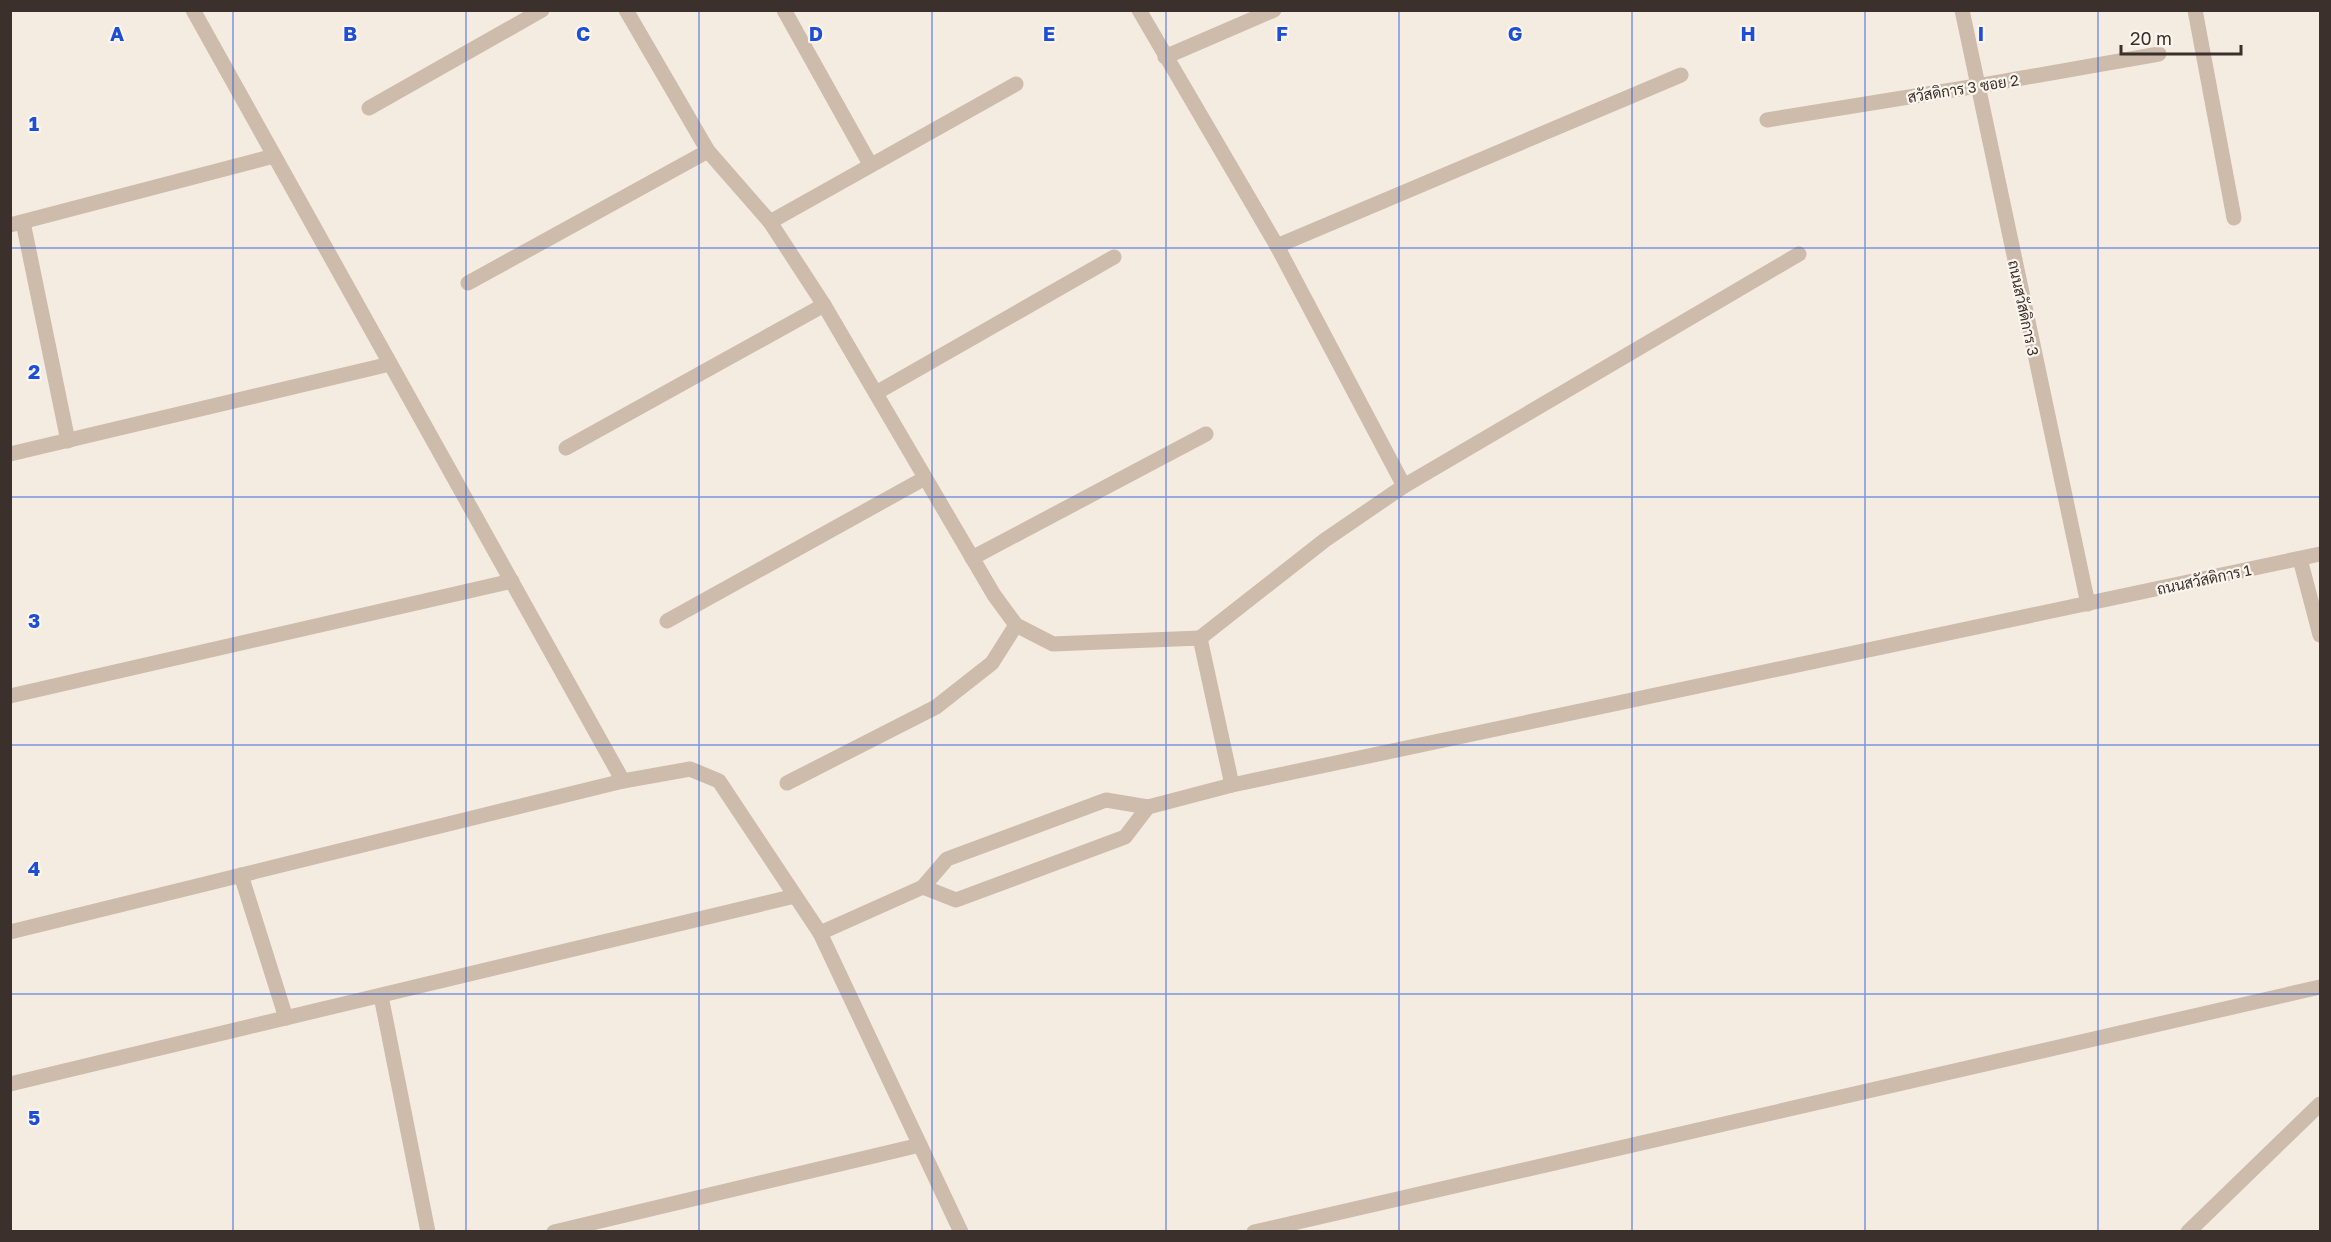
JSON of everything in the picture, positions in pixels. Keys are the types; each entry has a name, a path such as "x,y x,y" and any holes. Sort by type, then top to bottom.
{"street":[{"path":"193,10 623,781"},
{"path":"369,108 542,10"},
{"path":"626,10 708,151 770,222 824,305 994,595 1016,625 1053,644 1200,638 1325,540 1404,486 1799,254"},
{"path":"784,10 870,164"},
{"path":"1138,10 1277,246 1404,486"},
{"path":"1165,57 1274,10"},
{"name":"ถนนสวัสดิการ 3","path":"1962,10 2088,604"},
{"path":"2195,10 2234,218"},
{"name":"สวัสดิการ 3 ซอย 2","path":"1767,120 2159,54"},
{"path":"1277,246 1682,75"},
{"path":"770,222 1016,84"},
{"path":"468,283 708,151"},
{"path":"68,441 17,223 274,156"},
{"path":"876,393 1114,257"},
{"path":"566,448 824,305"},
{"path":"10,454 390,364"},
{"path":"972,558 1206,434"},
{"path":"667,621 925,478"},
{"name":"ถนนสวัสดิการ 1","path":"1148,807 1232,785 2320,554"},
{"path":"2300,559 2320,635"},
{"path":"10,696 512,581"},
{"path":"787,783 936,707 992,663 1016,625"},
{"path":"1200,638 1232,785"},
{"path":"10,932 623,781 690,769 719,781 820,933 961,1232"},
{"path":"820,933 923,887 947,859 1106,800 1148,807 1125,837 956,900 923,887"},
{"path":"241,875 286,1018"},
{"path":"10,1084 795,896"},
{"path":"1254,1232 1276,1229 2320,987"},
{"path":"381,996 428,1232"},
{"path":"2188,1232 2320,1104"},
{"path":"554,1232 920,1145"}]}
